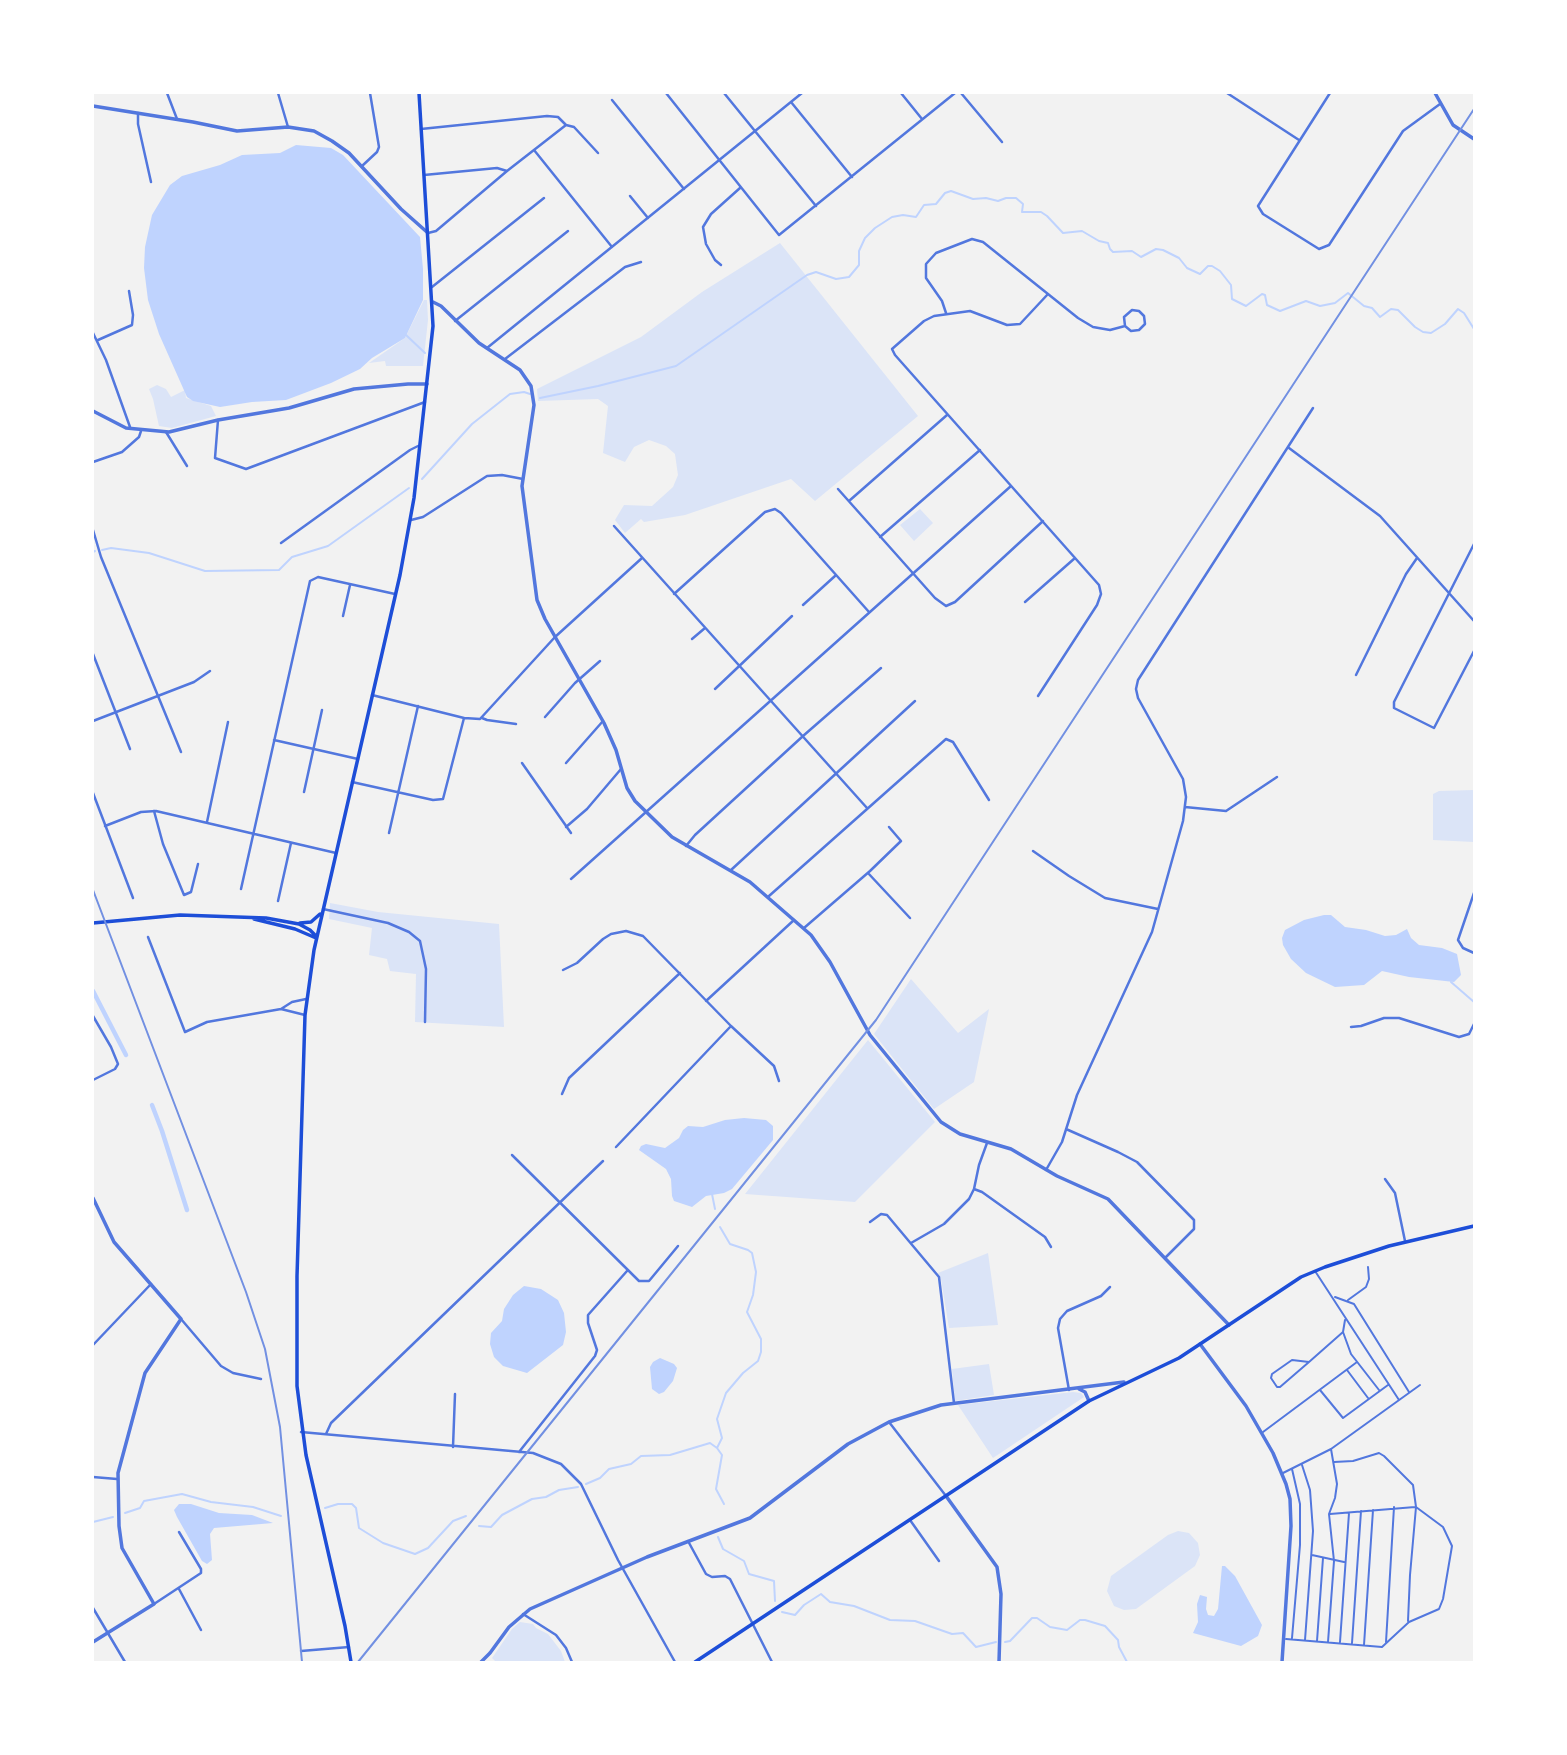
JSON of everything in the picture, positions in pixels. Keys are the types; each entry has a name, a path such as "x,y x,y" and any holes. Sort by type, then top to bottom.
{"main road":[{"path":"351,1662 302,1432 297,1387 296,1322 305,1015 316,938 411,520 433,335 419,93"},
{"path":"93,923 180,915 311,922 323,909"},
{"path":"252,919 300,931 316,938"},
{"path":"294,922 310,930 316,938"},
{"path":"695,1662 1089,1401 1168,1363 1314,1270 1405,1242 1474,1226"}],"street":[{"path":"167,93 177,119"},
{"path":"278,93 288,127"},
{"path":"362,166 379,146 370,93"},
{"path":"666,93 779,235 955,93"},
{"path":"724,93 816,206"},
{"path":"487,348 802,93"},
{"path":"901,93 922,119"},
{"path":"961,93 1002,142"},
{"path":"1227,93 1299,140"},
{"path":"1330,93 1258,204 1261,212 1317,249 1325,248 1403,131 1440,104"},
{"path":"1435,93 1455,128 1474,139"},
{"path":"612,100 684,189"},
{"path":"791,102 852,177"},
{"path":"93,106 237,131 288,127 327,137 362,166 401,209 428,233 436,231 566,125 572,125 598,153"},
{"path":"138,113 151,181"},
{"path":"421,129 547,116 558,117 566,125"},
{"path":"534,150 612,247"},
{"path":"424,175 497,168 507,171"},
{"path":"721,265 706,244 703,227 711,214 741,188"},
{"path":"630,196 648,218"},
{"path":"432,287 544,198"},
{"path":"454,321 568,231"},
{"path":"946,314 942,301 926,278 926,264 933,255 967,240 983,242 1093,327 1110,330 1125,326"},
{"path":"505,359 625,267 641,262"},
{"path":"97,340 132,325 134,318 129,291"},
{"path":"1038,695 1097,605 1101,594 1099,585 892,349 926,319 946,314 970,311 1007,325 1018,326 1026,321 1048,294"},
{"path":"433,302 441,306 454,321 487,348 524,374 531,386 534,395 532,427 523,479 537,600 540,611 603,721 613,742 629,792 645,813 668,834 732,870 769,896 804,928 825,953 870,1035 934,1115 956,1132 1011,1149 1046,1170 1108,1199 1229,1325"},
{"path":"1130,311 1138,311 1144,316 1144,324 1139,330 1131,331 1125,326 1124,317 1130,311"},
{"path":"93,333 130,429"},
{"path":"93,411 130,429 166,432 289,408 354,388 427,384"},
{"path":"218,420 215,457 246,469 425,402"},
{"path":"1046,1170 1062,1142 1077,1095 1150,938 1185,807 1184,779 1138,698 1137,683 1313,408"},
{"path":"849,501 948,414"},
{"path":"93,462 122,452 137,439 141,431"},
{"path":"166,432 187,466"},
{"path":"281,543 400,457 420,446"},
{"path":"1289,448 1380,516 1474,621"},
{"path":"880,537 980,450"},
{"path":"411,520 423,517 487,476 502,475 523,479"},
{"path":"571,879 1011,486"},
{"path":"838,489 943,605 950,606 955,602 1043,521"},
{"path":"674,594 765,512 775,509 869,612"},
{"path":"614,526 867,808"},
{"path":"93,530 101,557 181,752"},
{"path":"1474,544 1393,705 1434,727 1474,651"},
{"path":"1025,602 1076,557"},
{"path":"1356,675 1406,574 1418,557"},
{"path":"482,718 555,636 642,558"},
{"path":"803,605 835,576"},
{"path":"241,889 313,578 395,594"},
{"path":"343,616 350,584"},
{"path":"715,689 792,616"},
{"path":"692,639 705,628"},
{"path":"93,654 130,749"},
{"path":"545,717 600,661"},
{"path":"686,846 803,736 881,668"},
{"path":"93,721 194,682 210,671"},
{"path":"372,695 464,718 516,724"},
{"path":"732,870 915,701"},
{"path":"389,833 418,706"},
{"path":"304,792 322,710"},
{"path":"352,782 433,800 443,799 464,718"},
{"path":"566,763 603,721"},
{"path":"207,823 228,723"},
{"path":"274,740 358,759"},
{"path":"769,896 944,740 953,742 989,800"},
{"path":"522,763 571,833"},
{"path":"566,827 587,809 621,769"},
{"path":"1185,807 1225,812 1277,776"},
{"path":"93,793 133,898"},
{"path":"154,811 176,879 182,893 186,895 190,894 193,887 198,864"},
{"path":"105,826 141,812 154,811 336,853"},
{"path":"804,928 901,841 889,827"},
{"path":"278,901 291,842"},
{"path":"1033,851 1105,898 1159,909"},
{"path":"868,873 910,918"},
{"path":"1474,893 1458,940 1463,947 1474,953"},
{"path":"323,909 388,923 409,932 420,941 426,969 425,1022"},
{"path":"706,1001 794,919"},
{"path":"563,970 576,964 604,937 625,931 648,939 706,1001 774,1066 779,1082"},
{"path":"148,937 186,1032 207,1022 281,1009 292,1002 306,999"},
{"path":"562,1094 569,1078 680,973"},
{"path":"281,1009 305,1015"},
{"path":"93,1016 118,1064 116,1068 93,1080"},
{"path":"1351,1027 1384,1018 1399,1018 1459,1037 1469,1034 1474,1024"},
{"path":"616,1147 731,1026"},
{"path":"1066,1129 1138,1162 1192,1218 1194,1229 1165,1259"},
{"path":"911,1243 947,1222 966,1203 974,1189 987,1141"},
{"path":"512,1155 639,1281 647,1282 678,1245"},
{"path":"327,1434 331,1423 603,1161"},
{"path":"1385,1178 1395,1195 1405,1242"},
{"path":"974,1189 1046,1238 1051,1247"},
{"path":"93,1200 114,1241 224,1369 261,1379"},
{"path":"870,1222 879,1215 887,1215 938,1276 941,1283 954,1403"},
{"path":"519,1452 595,1356 597,1350 589,1326 589,1315 627,1271"},
{"path":"93,1345 151,1283"},
{"path":"1069,1390 1058,1328 1060,1319 1067,1311 1102,1295 1110,1287"},
{"path":"154,1604 122,1548 117,1479 145,1373 181,1319"},
{"path":"1200,1344 1233,1387 1262,1433 1282,1473 1290,1499 1291,1526 1282,1662"},
{"path":"481,1662 523,1614 623,1568 750,1518 849,1444 889,1422 954,1403 1124,1382"},
{"path":"1077,1389 1086,1392 1089,1401"},
{"path":"453,1447 456,1394"},
{"path":"889,1422 997,1567 1001,1594 999,1662"},
{"path":"302,1432 519,1452 550,1458 575,1476 675,1662"},
{"path":"93,1477 117,1479"},
{"path":"910,1520 939,1561"},
{"path":"93,1642 201,1573 179,1532"},
{"path":"688,1541 706,1574 730,1579 772,1662"},
{"path":"179,1588 201,1630"},
{"path":"93,1608 125,1662"},
{"path":"523,1614 556,1635 565,1646 572,1662"},
{"path":"301,1651 349,1647"}],"lane":[{"path":"1348,1300 1366,1287 1369,1279 1368,1267"},
{"path":"1314,1270 1399,1400"},
{"path":"1333,1297 1354,1304 1410,1392"},
{"path":"1345,1318 1343,1332 1351,1354 1380,1391"},
{"path":"1309,1362 1292,1360 1271,1375 1271,1378 1277,1387 1280,1387 1309,1362 1343,1332"},
{"path":"1262,1433 1357,1362"},
{"path":"1347,1370 1369,1399"},
{"path":"1320,1390 1343,1418 1389,1384"},
{"path":"1282,1473 1331,1450 1420,1385"},
{"path":"1328,1643 1334,1561 1329,1514 1337,1484 1331,1450"},
{"path":"1334,1462 1353,1461 1382,1454 1413,1485 1416,1507 1407,1617 1409,1622"},
{"path":"1302,1465 1311,1498 1313,1531 1305,1641"},
{"path":"1292,1469 1300,1504 1300,1545 1292,1639"},
{"path":"1386,1644 1394,1507"},
{"path":"1283,1639 1382,1647 1409,1622 1436,1612 1441,1605 1452,1546 1443,1527 1416,1507 1329,1514"},
{"path":"1364,1646 1373,1510"},
{"path":"1352,1644 1361,1511"},
{"path":"1340,1643 1349,1513"},
{"path":"1311,1555 1346,1563"},
{"path":"1317,1642 1323,1558"}],"shaded area":[{"path":"780,243 918,416 815,501 791,479 685,515 644,522 641,519 625,533 615,520 624,505 652,506 673,487 678,475 675,454 666,446 649,440 634,447 625,462 603,453 608,406 598,399 538,401 537,389 641,337 702,292"},
{"path":"424,300 427,300 428,320 423,366 386,366 385,361 369,363 405,338"},
{"path":"157,385 166,389 171,397 185,390 186,398 211,406 216,416 172,428 159,426 149,389"},
{"path":"920,509 933,523 914,541 900,525"},
{"path":"1474,790 1474,842 1433,840 1433,794 1439,791"},
{"path":"330,903 378,912 499,924 504,1027 415,1022 416,974 390,971 387,959 369,955 372,928 329,919"},
{"path":"911,979 958,1033 989,1009 974,1082 934,1109 874,1034"},
{"path":"868,1040 935,1122 855,1202 745,1194"},
{"path":"988,1253 998,1325 949,1328 938,1273"},
{"path":"989,1364 994,1395 955,1401 952,1369"},
{"path":"1081,1393 1084,1397 993,1458 958,1405"},
{"path":"1178,1531 1189,1533 1198,1543 1200,1555 1195,1566 1136,1609 1124,1610 1114,1606 1107,1591 1111,1576 1168,1535"},
{"path":"520,1622 533,1624 548,1634 561,1651 565,1662 496,1662 492,1658"}],"water":[{"path":"296,145 331,148 343,155 420,237 423,300 405,338 372,358 360,369 331,383 286,400 220,407 193,401 187,397 159,334 148,300 144,268 145,247 152,215 170,185 182,176 220,165 242,155 280,153"},
{"path":"1331,915 1345,927 1385,936 1396,935 1407,929 1411,938 1419,945 1442,948 1457,954 1461,975 1454,982 1382,971 1364,985 1335,987 1306,973 1291,959 1283,945 1285,930 1304,920"},
{"path":"725,1120 766,1120 773,1126 773,1140 732,1189 706,1196 692,1207 674,1201 671,1179 666,1169 639,1150 646,1144 665,1148 679,1138 688,1126 703,1127"},
{"path":"524,1286 541,1289 558,1300 564,1313 566,1332 563,1345 527,1373 503,1366 494,1357 490,1344 491,1333 502,1321 504,1309 513,1295"},
{"path":"660,1358 677,1368 673,1381 659,1394 652,1389 650,1367"},
{"path":"179,1504 191,1504 219,1513 252,1515 273,1523 214,1528 210,1534 212,1560 207,1564 202,1561 177,1517 174,1510"},
{"path":"1222,1566 1235,1576 1262,1625 1258,1636 1241,1646 1193,1633 1198,1622 1197,1604 1200,1595 1207,1597 1208,1615 1214,1616 1218,1609"}],"waterway":[{"path":"540,398 676,366 807,275 816,272 836,279 849,277 859,265 859,251 865,238 875,228 892,217 916,217 924,205 936,204 945,193 951,191 973,199 998,201 1016,198 1023,204 1022,212 1041,212 1063,233 1082,231 1108,243 1113,252 1132,251 1141,257 1156,249 1163,250 1200,274 1208,266 1212,266 1220,271 1231,285 1232,299 1246,306 1262,294 1265,295 1267,305 1280,311 1306,301 1320,306 1335,303 1348,293 1364,306 1372,308 1380,317 1391,309 1398,310 1423,332 1431,333 1445,324 1458,309 1464,313 1474,329"},
{"path":"406,335 425,353"},
{"path":"422,479 472,424 510,394 530,394"},
{"path":"102,550 111,548 149,553 205,571 279,570 292,557 328,546 409,488"},
{"path":"1451,982 1474,1002"},
{"path":"93,991 126,1055"},
{"path":"152,1105 187,1210"},
{"path":"712,1194 715,1209"},
{"path":"717,1448 722,1438 717,1419 726,1393 743,1373 758,1361 761,1352 761,1339 747,1312 753,1295 756,1272 752,1253 730,1244 720,1227"},
{"path":"586,1484 600,1478 609,1469 631,1464 641,1456 670,1455 710,1443 722,1455 716,1489 724,1504"},
{"path":"479,1526 491,1527 502,1515 532,1499 578,1487"},
{"path":"125,1513 140,1508 144,1501 182,1494 211,1502 253,1507 281,1516"},
{"path":"325,1508 352,1504 356,1508 359,1528 383,1543 415,1554 428,1548 453,1521 466,1516"},
{"path":"93,1522 113,1517"},
{"path":"718,1537 723,1549 744,1561 749,1574 774,1581 775,1601"},
{"path":"782,1612 795,1615 804,1605 821,1594 830,1602 854,1606 890,1620 915,1621 952,1634 963,1633 976,1647 996,1642"},
{"path":"1005,1642 1010,1641 1032,1618 1037,1618 1050,1627 1067,1630 1080,1620 1085,1620 1105,1626 1118,1640 1127,1662"}],"railway":[{"path":"358,1662 876,1020 1474,109"},
{"path":"93,890 246,1292 265,1349 280,1427 302,1662"}]}
